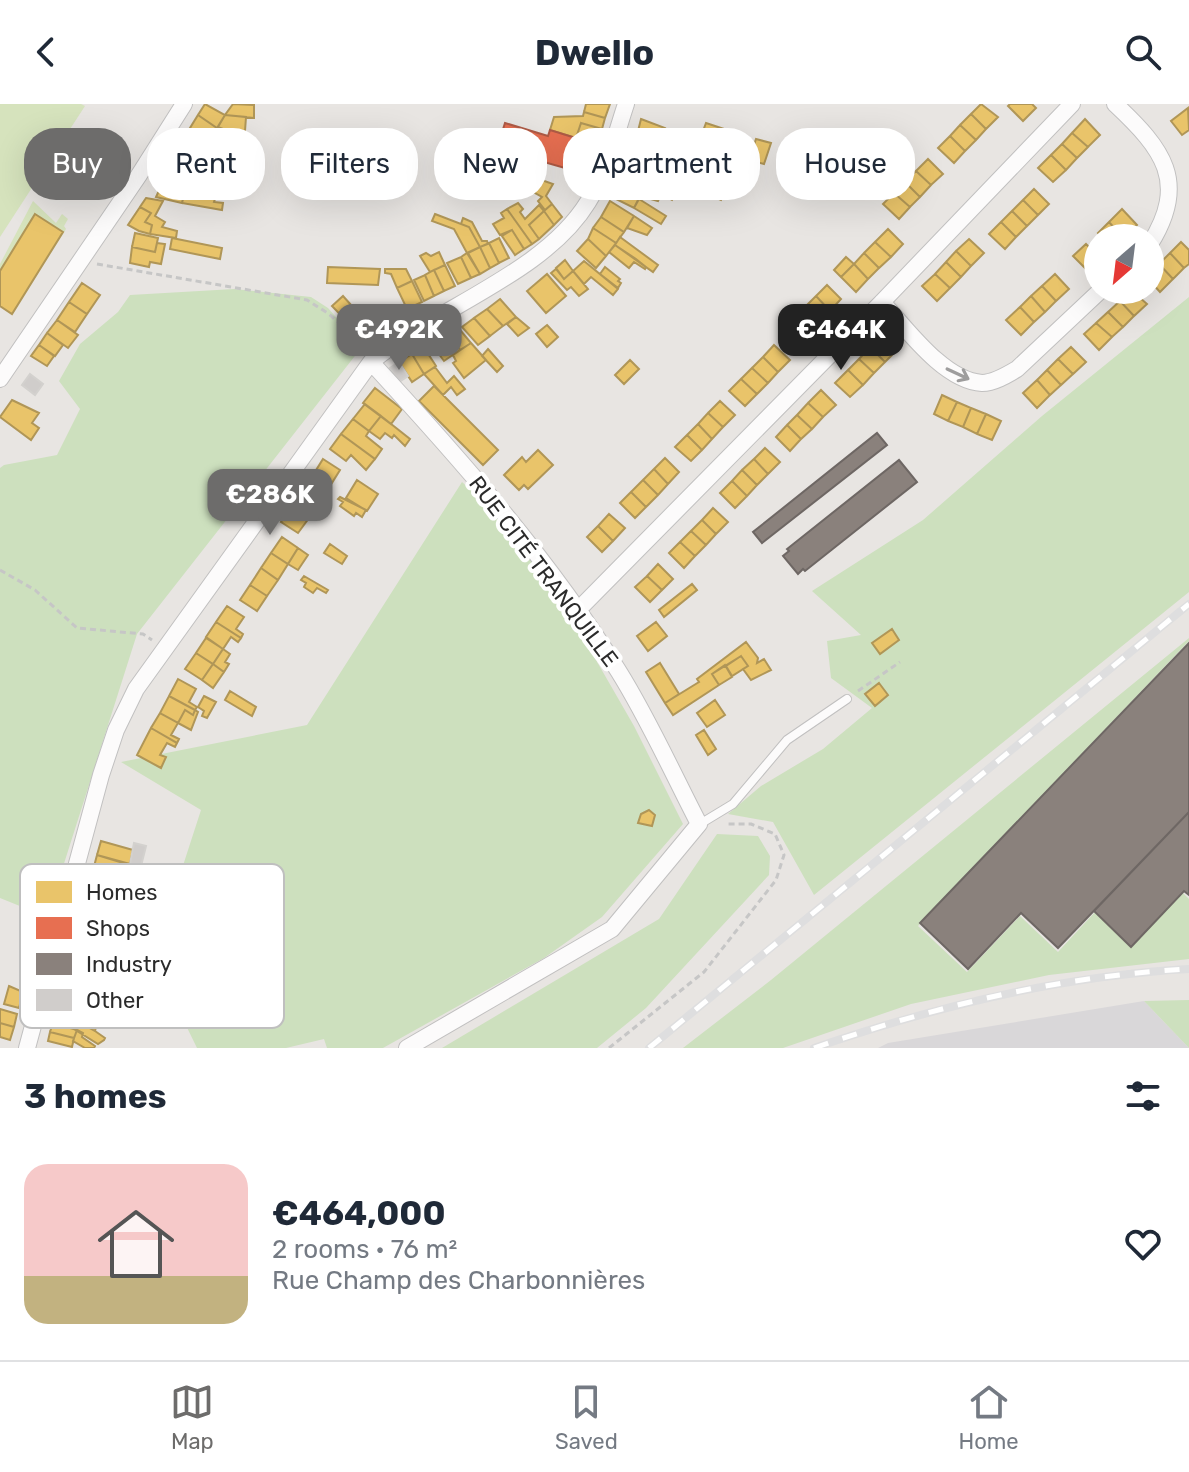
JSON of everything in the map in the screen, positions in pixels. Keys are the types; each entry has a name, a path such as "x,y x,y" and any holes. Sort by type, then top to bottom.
{"street":[{"path":"0,379 184,104"},
{"path":"77,864 116,730 136,689 371,362 391,346 553,243 586,205 600,182 626,104"},
{"path":"578,610 1072,104"},
{"path":"1115,104 1168,155 1179,178 1180,197 1175,216 1164,228"},
{"path":"882,302 944,367 963,378 984,383 1017,369 1086,304"},
{"name":"RUE CITÉ TRANQUILLE","path":"371,362 483,485 578,610 621,674 699,824"},
{"path":"407,1048 612,929 699,824"},
{"path":"27,1048 32,1028"}],"lane":[{"path":"699,824 733,804 787,740 847,699"}],"path":[{"path":"80,262 307,300 358,338 371,362"},
{"path":"0,570 35,590 77,628 143,634 165,649"},
{"path":"847,699 900,662"},
{"path":"609,1048 704,972 776,880 784,855 775,834 751,824 699,824"}],"shaded area":[{"path":"1144,1001 1189,1048 878,1048 888,1043"}],"green space":[{"path":"0,104 85,106 71,128 24,128 24,200 0,237"},
{"path":"33,201 56,223 62,214 68,219 64,226 66,229 13,313 0,304 0,264"},
{"path":"234,289 311,297 328,308 363,348 137,634 64,864 20,864 20,906 0,898 0,468 57,455 80,409 59,381 80,344 118,312 130,295"},
{"path":"1189,297 1189,592 814,895 773,822 728,814 761,786 823,749 872,708 831,678 827,641 861,635 812,591 923,520 1042,416"},
{"path":"462,482 528,542 634,726 683,824 602,917 544,958 383,1048 327,1048 324,1039 286,1048 197,1048 187,1028 284,1028 284,864 183,864 201,810 121,762 307,725"},
{"path":"1189,638 918,926 967,972 1020,916 1058,952 1096,911 1181,891 1189,899 1189,959 1049,975 911,1004 783,1048 683,1048 771,980"},
{"path":"717,834 758,836 770,856 769,875 646,1008 597,1048 442,1048 659,919"},
{"path":"1189,1000 1189,1048 1144,1001"}],"building: Homes":[{"path":"205,104 225,115 217,128 198,115"},
{"path":"233,104 254,105 254,118 225,115"},
{"path":"586,104 610,104 605,118 584,112"},
{"path":"981,104 998,117 986,129 971,114"},
{"path":"1032,104 1036,108 1023,121 1008,106"},
{"path":"1188,108 1189,130 1182,135 1171,121"},
{"path":"584,112 605,118 602,128 581,123 579,128 563,128 563,134 550,130 554,117 583,116"},
{"path":"971,114 986,129 976,140 960,125"},
{"path":"198,115 217,128 190,128"},
{"path":"225,115 246,117 245,128 218,127"},
{"path":"641,119 665,128 639,128"},
{"path":"1085,119 1100,135 1088,147 1072,133"},
{"path":"581,123 598,128 579,128"},
{"path":"706,123 721,128 704,128"},
{"path":"960,125 976,140 965,151 950,136"},
{"path":"1072,133 1088,147 1077,158 1062,144"},
{"path":"950,136 965,151 954,163 938,148"},
{"path":"760,140 771,143 764,164 760,163"},
{"path":"1062,144 1077,158 1066,170 1051,155"},
{"path":"1051,155 1066,170 1053,182 1038,168"},
{"path":"928,159 943,174 931,185 916,171"},
{"path":"915,172 931,185 920,197 915,192"},
{"path":"1034,189 1049,204 1038,215 1023,200"},
{"path":"915,192 920,197 910,207 902,200 915,200"},
{"path":"547,197 552,204 545,210 538,201 547,200"},
{"path":"146,198 163,201 155,216 165,222 162,227 177,231 176,238 150,234 152,225 145,222 151,213 140,207"},
{"path":"183,200 215,200 223,203 222,210 182,203"},
{"path":"618,200 638,200 634,208"},
{"path":"641,200 666,216 661,224 634,208"},
{"path":"887,200 902,200 910,207 899,219 883,204"},
{"path":"1023,200 1038,215 1027,226 1012,211"},
{"path":"610,201 634,216 624,232 601,217"},
{"path":"518,203 525,219 539,205 544,211 529,225 539,239 532,244 507,209"},
{"path":"552,204 562,217 554,225 544,211"},
{"path":"140,207 151,213 145,222 152,225 150,234 128,225"},
{"path":"507,209 532,244 524,249 512,230 500,235 493,224 504,218 501,213"},
{"path":"1122,209 1136,224 1111,224 1109,222"},
{"path":"544,211 554,225 539,239 529,225"},
{"path":"1012,211 1027,226 1016,237 1001,222"},
{"path":"35,214 63,232 12,314 0,306 0,271"},
{"path":"435,214 469,227 480,247 467,253 454,229 432,221"},
{"path":"634,216 652,228 647,235 627,228"},
{"path":"601,217 624,232 616,243 593,228"},
{"path":"463,218 472,222 482,241 488,244 480,247 469,227 461,224"},
{"path":"1001,222 1016,237 1005,249 989,234"},
{"path":"593,228 616,243 606,256 588,239"},
{"path":"888,229 903,244 891,257 875,242"},
{"path":"512,230 524,249 515,255 502,236"},
{"path":"135,233 158,238 155,252 132,247"},
{"path":"620,237 658,265 653,272 615,245"},
{"path":"172,238 222,248 220,259 170,249"},
{"path":"499,238 509,258 499,263 489,243"},
{"path":"588,239 606,256 596,268 577,251"},
{"path":"969,239 984,253 971,266 956,251"},
{"path":"875,242 891,257 879,268 864,253"},
{"path":"1181,242 1189,250 1189,264 1184,268 1170,253"},
{"path":"157,243 165,244 161,264 150,262 149,267 130,263 132,247 155,252"},
{"path":"489,243 499,263 490,268 480,247"},
{"path":"615,245 645,269 634,262 629,268 609,252"},
{"path":"1084,246 1084,267 1073,256"},
{"path":"480,247 490,268 480,274 468,253"},
{"path":"956,251 971,266 961,277 946,262"},
{"path":"439,252 445,265 430,272 420,256"},
{"path":"467,253 480,274 471,278 461,257"},
{"path":"864,253 879,268 868,279 854,264"},
{"path":"1170,253 1184,268 1173,279 1164,269 1164,259"},
{"path":"461,257 471,278 458,284 447,263"},
{"path":"846,257 854,264 841,277 834,270"},
{"path":"565,260 573,271 564,279 556,268"},
{"path":"584,261 618,289 613,295 591,277 584,284 573,271"},
{"path":"946,262 961,277 950,288 935,274"},
{"path":"854,264 868,279 856,292 841,277"},
{"path":"445,265 455,286 444,291 434,270"},
{"path":"328,267 380,269 378,285 327,283"},
{"path":"605,267 620,279 618,288 600,274"},
{"path":"385,269 406,269 412,281 397,288 391,274 385,273"},
{"path":"556,269 564,279 573,271 588,289 579,296 571,287 567,290 551,273"},
{"path":"1164,269 1173,279 1164,288"},
{"path":"434,270 444,291 434,296 425,275"},
{"path":"547,274 566,296 546,313 527,291"},
{"path":"935,274 950,288 937,301 922,286"},
{"path":"1055,274 1069,289 1056,301 1042,286"},
{"path":"425,275 434,296 424,301 414,280"},
{"path":"412,281 422,302 407,309 397,288"},
{"path":"82,283 100,295 87,314 69,302"},
{"path":"827,285 841,299 830,311 816,296"},
{"path":"1042,286 1056,301 1045,312 1031,296"},
{"path":"343,296 360,315 375,307 382,321 358,333 332,306"},
{"path":"816,296 830,311 820,322 805,307"},
{"path":"1031,296 1045,312 1034,322 1020,307"},
{"path":"500,299 516,317 503,326 487,309"},
{"path":"69,302 87,314 75,332 57,320"},
{"path":"1117,304 1123,304 1134,316 1123,327 1108,312"},
{"path":"1123,304 1147,304 1134,316"},
{"path":"805,307 820,322 808,334 793,319"},
{"path":"1020,307 1034,322 1021,335 1006,320"},
{"path":"487,309 503,326 490,336 474,318"},
{"path":"1108,312 1123,327 1112,337 1096,323"},
{"path":"516,317 529,328 518,336 507,324"},
{"path":"474,318 490,336 478,345 462,327"},
{"path":"793,319 808,334 797,344 782,330"},
{"path":"57,320 78,335 68,348 47,333"},
{"path":"1096,323 1112,337 1099,350 1084,334"},
{"path":"456,325 471,343 460,350 447,331"},
{"path":"547,325 558,337 547,347 536,334"},
{"path":"447,331 460,350 444,361 430,342"},
{"path":"47,333 63,345 55,356 39,345"},
{"path":"882,334 898,349 885,362 870,347"},
{"path":"471,343 486,360 464,378 453,363 456,361 453,355"},
{"path":"39,345 54,356 47,366 31,356"},
{"path":"774,345 790,360 778,372 763,357"},
{"path":"423,346 436,366 424,374 412,354"},
{"path":"870,347 885,362 874,373 859,359"},
{"path":"1071,347 1086,362 1073,374 1058,359"},
{"path":"488,349 503,366 497,372 482,356"},
{"path":"412,354 424,374 412,382 399,362"},
{"path":"763,357 778,372 768,383 752,368"},
{"path":"859,359 874,373 863,385 848,370"},
{"path":"1058,359 1073,374 1061,385 1047,370"},
{"path":"630,360 639,369 624,384 615,375"},
{"path":"435,367 447,383 454,376 465,389 457,395 451,387 443,395 424,374"},
{"path":"752,368 768,383 757,394 741,379"},
{"path":"848,370 863,385 850,397 835,383"},
{"path":"1047,370 1061,385 1050,395 1037,380"},
{"path":"741,379 757,394 745,406 729,391"},
{"path":"1037,380 1050,395 1037,408 1023,393"},
{"path":"434,386 498,450 483,465 419,401"},
{"path":"375,388 402,409 391,424 363,403"},
{"path":"821,390 836,405 823,417 808,403"},
{"path":"942,395 957,402 948,421 934,414"},
{"path":"12,400 39,413 32,423 39,428 31,440 0,417"},
{"path":"720,401 735,415 723,427 708,413"},
{"path":"957,402 971,408 963,427 948,421"},
{"path":"808,403 823,417 812,429 797,415"},
{"path":"365,404 381,416 369,431 353,419"},
{"path":"971,408 986,414 977,434 963,427"},
{"path":"708,413 723,427 712,439 698,424"},
{"path":"986,414 1001,421 992,440 977,434"},
{"path":"797,415 812,429 801,439 787,425"},
{"path":"381,416 410,439 405,446 394,435 392,438 385,433 380,439 369,431"},
{"path":"353,419 369,431 366,436 382,449 375,459 341,434"},
{"path":"698,424 712,439 702,450 687,435"},
{"path":"787,425 801,439 790,451 776,437"},
{"path":"341,434 375,459 366,470 351,455 346,461 330,449"},
{"path":"687,435 702,450 691,461 675,447"},
{"path":"765,448 780,462 768,474 754,459"},
{"path":"538,450 553,465 528,489 524,485 519,490 504,475 522,457 526,462"},
{"path":"665,458 679,472 668,484 654,469"},
{"path":"323,459 340,470 330,486 313,475"},
{"path":"754,459 768,474 757,485 742,470"},
{"path":"654,469 668,484 658,495 643,480"},
{"path":"742,470 757,485 747,496 732,481"},
{"path":"313,475 330,486 319,502 302,491"},
{"path":"357,480 378,494 367,511 346,498"},
{"path":"643,480 658,495 646,507 631,492"},
{"path":"732,481 747,496 735,508 720,493"},
{"path":"302,491 319,502 309,518 292,507"},
{"path":"631,492 646,507 635,518 620,503"},
{"path":"340,497 366,510 362,517 356,513 354,516 340,506 343,502 338,499"},
{"path":"292,507 309,518 298,533 281,522"},
{"path":"713,508 728,522 716,534 702,520"},
{"path":"609,514 625,528 613,541 598,526"},
{"path":"702,520 716,534 706,545 691,531"},
{"path":"598,526 613,541 602,552 587,537"},
{"path":"691,531 706,545 695,556 680,542"},
{"path":"282,537 298,548 288,564 271,553"},
{"path":"680,542 695,556 684,568 669,553"},
{"path":"330,544 347,556 342,564 324,553"},
{"path":"298,548 308,555 298,570 288,564"},
{"path":"271,553 288,564 278,580 261,568"},
{"path":"658,564 673,579 662,590 647,576"},
{"path":"261,568 278,580 267,596 250,585"},
{"path":"304,576 328,590 326,593 317,588 313,593 304,587 306,583 301,580"},
{"path":"647,576 662,590 650,602 635,587"},
{"path":"692,584 697,590 664,617 659,610"},
{"path":"250,585 267,596 257,611 240,600"},
{"path":"227,606 244,617 236,629 243,634 241,638 216,622"},
{"path":"216,622 241,638 238,642 231,637 223,649 206,637"},
{"path":"656,622 667,636 648,651 637,636"},
{"path":"892,629 899,640 880,654 872,643"},
{"path":"206,638 223,649 213,664 196,653"},
{"path":"746,642 758,658 757,663 764,659 771,670 751,680 743,669 748,666 741,656 712,674 719,685 673,715 665,703 699,682 697,679"},
{"path":"223,649 230,654 224,672 213,664"},
{"path":"196,653 213,664 202,680 185,669"},
{"path":"741,656 748,666 732,676 726,666"},
{"path":"660,663 679,694 665,703 646,672"},
{"path":"213,664 224,672 213,688 202,680"},
{"path":"725,665 732,677 719,685 712,674"},
{"path":"178,679 196,689 189,702 197,707 195,710 169,696"},
{"path":"879,683 888,695 875,706 865,694"},
{"path":"230,691 256,707 252,716 225,700"},
{"path":"169,696 195,710 193,715 185,710 178,723 160,713"},
{"path":"204,696 216,702 207,718 202,716 204,711 198,707"},
{"path":"715,700 725,715 707,727 697,713"},
{"path":"185,710 193,715 195,710 198,712 191,730 178,723"},
{"path":"160,713 178,723 171,735 179,739 177,743 151,728"},
{"path":"151,728 177,743 175,747 167,743 160,755 166,757 161,768 137,755"},
{"path":"704,730 716,749 708,755 696,735"},
{"path":"649,810 655,815 652,826 638,823 641,814"},
{"path":"101,841 133,850 130,864 97,855"},
{"path":"97,855 120,862 120,864 95,864"},
{"path":"9,986 20,991 19,1008 4,1004"},
{"path":"0,1009 17,1014 14,1027 0,1023"},
{"path":"0,1023 14,1027 10,1040 0,1037"},
{"path":"51,1028 77,1030 74,1038 50,1032"},
{"path":"90,1028 105,1038 98,1044 74,1029"},
{"path":"77,1030 94,1048 85,1048 73,1041"},
{"path":"50,1032 74,1038 72,1047 48,1041"}],"building: Shops":[{"path":"505,123 522,128 503,128"},
{"path":"550,130 563,134 563,167 547,163 547,136"}],"building: Industry":[{"path":"877,433 887,445 762,543 753,532"},
{"path":"899,460 917,482 798,574 783,556 789,551 787,549"},
{"path":"1189,643 1189,812 1058,948 1021,913 968,969 920,923"},
{"path":"1189,812 1189,895 1184,891 1131,947 1094,911"}],"building: Other":[{"path":"399,362 408,376 399,382 390,368"},
{"path":"30,374 43,384 35,395 22,385"},
{"path":"134,843 146,846 142,864 130,864"}],"railway":[{"path":"649,1048 1189,604"},
{"path":"814,1048 906,1019 999,995 1093,978 1189,969"}]}
